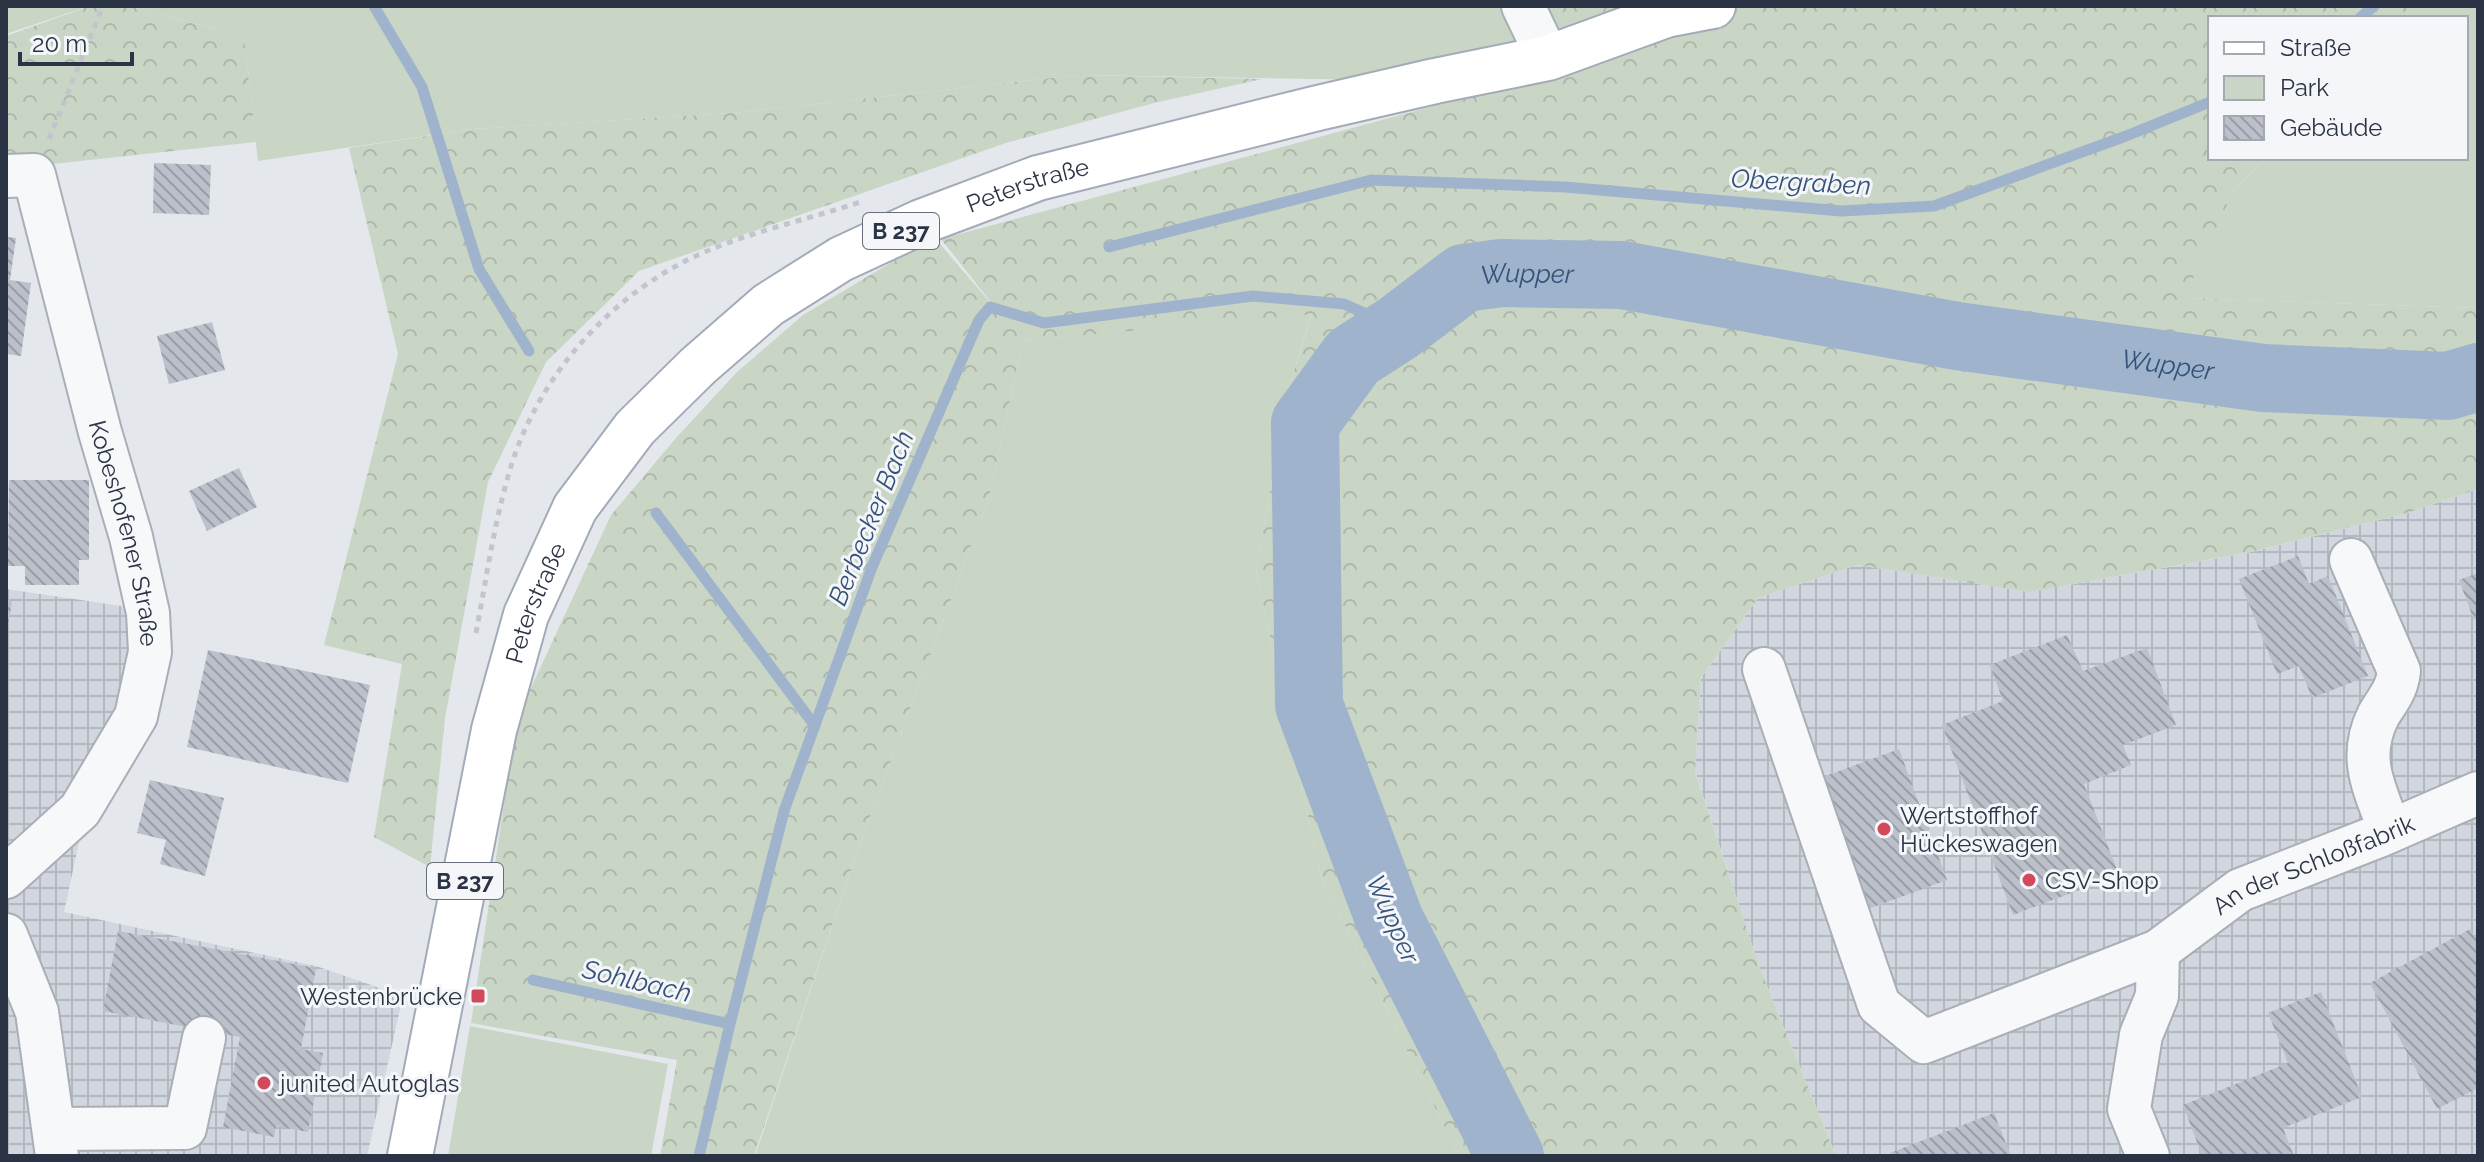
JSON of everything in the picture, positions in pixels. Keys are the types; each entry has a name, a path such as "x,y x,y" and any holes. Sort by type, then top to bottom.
{"main road":[{"name":"Peterstraße","path":"410,1156 494,730 526,615 575,508 635,428 698,366 768,305 841,259 921,222 1038,178 1318,108 1548,58 1666,15 1713,6"}],"street":[{"path":"1523,6 1548,58"},
{"name":"Kobeshofener Straße","path":"6,877 80,810 136,716 150,652 148,613 131,537 20,175"},
{"path":"2351,560 2399,671 2398,686 2380,712 2370,735 2366,756 2370,777 2390,831"},
{"name":"An der Schloßfabrik","path":"1764,669 1879,1005 1924,1042 2158,951 2240,890 2478,793"},
{"path":"6,935 37,1012 55,1142 185,1128 204,1038"},
{"path":"2148,1156 2129,1109 2141,1035 2157,996 2158,951"}],"path":[{"path":"20,175 103,6"},
{"path":"475,638 501,501 514,457 547,387 576,349 614,310"}],"shaded area":[{"path":"2478,489 2478,1156 1836,1156 1759,966 1695,771 1701,678 1758,598 1857,565 2029,592 2247,553 2407,513"},
{"path":"6,589 149,610 146,718 79,842 64,912 316,966 403,996 367,1156 6,1156"}],"green space":[{"path":"6,6 89,6 6,34"},
{"path":"90,6 127,6 244,36 256,142 6,169 6,36"},
{"path":"127,6 1523,6 1548,58 1435,81 1079,75 732,113 472,129 258,161 244,36"},
{"path":"1523,6 2416,6 2406,16 2208,16 2208,160 2264,160 2234,190 2184,298 2478,308 2478,489 2407,513 2246,553 2029,592 1857,565 1758,598 1701,678 1695,772 1759,966 1836,1156 1459,1156 1321,877 1256,571 1287,393 1312,314 1023,341 989,497 858,849 754,1156 660,1156 677,1060 471,1023 517,718 611,515 737,372 803,315 934,237 1001,315 941,239 1445,103 1547,58"},
{"path":"2416,6 2478,6 2478,308 2183,298 2234,190 2264,160 2468,160 2468,16 2406,16"},
{"path":"1079,75 1262,79 1154,103 1006,143 639,271 546,362 488,482 445,718 430,867 374,837 402,664 324,645 398,354 349,148 472,129 732,113"},
{"path":"1312,313 1287,393 1256,571 1321,877 1459,1156 755,1156 858,849 989,497 1023,341"},
{"path":"470,1026 668,1064 651,1156 448,1156"}],"building":[{"path":"154,163 211,165 209,215 153,213"},
{"path":"6,237 16,238 10,280 31,283 21,356 6,354"},
{"path":"212,322 225,370 169,384 157,336"},
{"path":"239,468 257,507 207,531 189,491"},
{"path":"9,480 89,480 89,560 79,560 79,585 25,585 25,566 8,566"},
{"path":"2298,556 2309,584 2328,576 2368,676 2312,698 2299,666 2277,674 2239,579"},
{"path":"2478,573 2478,619 2474,620 2459,580"},
{"path":"6,600 12,601 8,626 6,626"},
{"path":"2067,635 2083,671 2147,648 2176,725 2123,745 2131,765 2084,784 2119,875 2013,915 1942,725 2003,701 1990,665"},
{"path":"208,650 370,685 348,783 187,747"},
{"name":"Wertstoffhof Hückeswagen","path":"1899,749 1947,880 1868,909 1820,778"},
{"path":"150,780 224,798 205,876 160,864 166,840 137,833"},
{"path":"2470,929 2475,938 2478,936 2478,1088 2437,1109 2370,983"},
{"path":"118,931 316,968 301,1049 323,1053 308,1132 276,1126 274,1137 223,1127 240,1037 103,1011"},
{"path":"2321,992 2362,1097 2283,1128 2294,1156 2202,1156 2183,1105 2288,1063 2268,1013"},
{"path":"1994,1113 2011,1156 1891,1156 1890,1153"}],"waterway":[{"path":"374,6 422,87 479,269 529,351"},
{"name":"Obergraben","path":"2362,16 2374,6"},
{"name":"Obergraben","path":"1109,247 1371,180 1565,187 1841,211 1934,206 2208,103"},
{"name":"Wupper","path":"1510,1156 1390,921 1309,705 1305,423 1353,357 1398,328 1464,278 1501,273 1622,275 1957,336 2263,378 2448,386 2478,377"},
{"name":"Berbecker Bach","path":"699,1156 784,811 872,567 979,320 990,307 1044,323 1253,296 1344,304 1398,328"},
{"path":"656,513 815,726"},
{"name":"Sohlbach","path":"533,980 730,1024"}],"place":[{"name":"Wertstoffhof Hückeswagen","path":"1884,829"},
{"name":"CSV-Shop","path":"2029,880"},
{"name":"Westenbrücke","path":"478,996"},
{"name":"junited Autoglas","path":"264,1083"}]}
